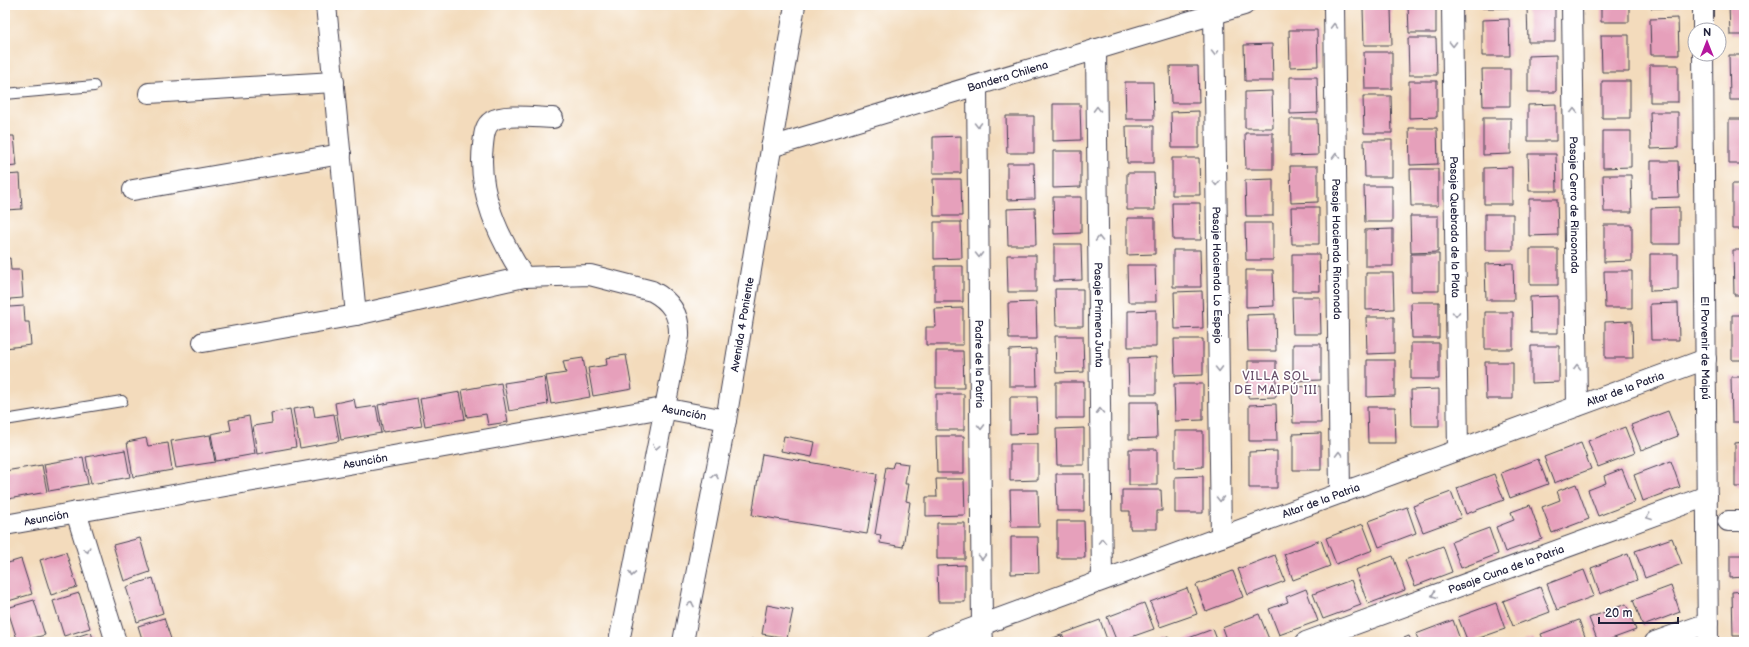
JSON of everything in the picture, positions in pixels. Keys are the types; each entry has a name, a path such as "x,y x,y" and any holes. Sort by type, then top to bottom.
{"street":[{"path":"326,5 356,315"},
{"name":"Avenida 4 Poniente","path":"683,642 726,420 795,5"},
{"name":"Bandera Chilena","path":"771,147 1244,5"},
{"name":"Pasaje Hacienda Rinconada","path":"1334,5 1340,493"},
{"name":"Pasaje Quebrada de la Plata","path":"1452,5 1458,450"},
{"name":"Pasaje Cerro de Rinconada","path":"1572,5 1577,406"},
{"path":"1703,5 1703,22"},
{"name":"Pasaje Hacienda Lo Espejo","path":"1214,14 1221,537"},
{"name":"Pasaje Primera Junta","path":"1096,49 1102,580"},
{"name":"El Porvenir de Maipú","path":"1703,62 1708,632"},
{"path":"149,93 334,82"},
{"name":"Padre de la Patria","path":"978,86 982,634"},
{"path":"524,277 508,253 496,227 486,194 481,159 484,133 488,125 498,118 553,118"},
{"path":"133,190 340,154"},
{"path":"203,342 356,315 524,277 590,275 652,291 668,302 674,310 679,327 679,336 663,408 619,642"},
{"name":"Altar de la Patria","path":"935,642 982,634 1102,580 1706,358"},
{"name":"Asunción","path":"5,525 663,408 726,420"},
{"name":"Pasaje Cuna de la Patria","path":"1306,642 1707,496"},
{"path":"76,512 116,642"},
{"path":"1655,642 1708,632"}],"lane":[{"path":"5,94 94,86"},
{"path":"5,420 122,401"}],"building":[{"path":"1408,5 1436,5 1436,33 1409,33"},
{"path":"1482,5 1510,5 1510,8 1482,8"},
{"path":"1555,5 1555,42 1528,42 1527,6"},
{"path":"1601,5 1629,5 1629,22 1601,22"},
{"path":"1651,5 1679,5 1679,8 1651,8"},
{"path":"1729,5 1744,5 1744,35 1730,35"},
{"path":"1363,8 1391,8 1392,45 1364,45"},
{"path":"1678,18 1679,55 1651,55 1650,19"},
{"path":"1509,19 1510,56 1482,56 1482,20"},
{"path":"1289,30 1317,30 1318,66 1290,67"},
{"path":"1601,35 1629,35 1629,72 1602,72"},
{"path":"1408,38 1436,38 1437,75 1409,75"},
{"path":"1272,44 1273,81 1245,81 1244,45"},
{"path":"1364,52 1392,52 1392,89 1365,89"},
{"path":"1556,55 1556,92 1528,92 1528,56"},
{"path":"1729,55 1744,55 1744,100 1730,100"},
{"path":"1650,65 1678,65 1678,102 1650,102"},
{"path":"1170,66 1198,66 1199,103 1171,103"},
{"path":"1482,69 1510,69 1510,106 1483,106"},
{"path":"1290,77 1317,77 1318,113 1290,114"},
{"path":"1409,81 1437,81 1437,117 1409,118"},
{"path":"1602,81 1630,81 1630,118 1602,118"},
{"path":"1125,82 1153,82 1154,119 1126,119"},
{"path":"1272,91 1273,128 1245,128 1245,92"},
{"path":"1363,96 1391,96 1392,133 1364,133"},
{"path":"1053,104 1080,104 1081,140 1053,141"},
{"path":"1556,104 1556,141 1528,141 1528,105"},
{"path":"1199,111 1199,148 1172,148 1171,112"},
{"path":"1650,112 1678,112 1678,148 1651,149"},
{"path":"1006,116 1034,116 1034,153 1007,153"},
{"path":"1483,118 1511,118 1511,154 1483,155"},
{"path":"1290,119 1317,119 1318,155 1290,156"},
{"path":"1729,119 1744,119 1744,164 1729,164"},
{"path":"1126,126 1154,126 1154,163 1127,163"},
{"path":"1409,128 1437,128 1438,164 1410,165"},
{"path":"1603,131 1631,131 1631,167 1603,168"},
{"path":"1245,133 1273,133 1273,169 1246,169"},
{"path":"5,136 14,136 17,166 5,167"},
{"path":"961,136 961,173 933,173 933,137"},
{"path":"1364,140 1392,140 1392,177 1365,177"},
{"path":"1053,151 1081,151 1081,187 1053,188"},
{"path":"1528,154 1556,154 1557,191 1529,191"},
{"path":"1172,158 1199,158 1200,195 1172,195"},
{"path":"1651,161 1678,161 1679,197 1651,198"},
{"path":"1007,163 1034,163 1035,199 1007,200"},
{"path":"1290,166 1318,166 1318,202 1291,203"},
{"path":"1512,167 1512,204 1484,204 1484,168"},
{"path":"1410,169 1438,169 1438,206 1411,206"},
{"path":"1127,173 1154,173 1155,210 1127,210"},
{"path":"20,174 22,209 5,210 5,175"},
{"path":"1603,175 1631,175 1632,212 1604,212"},
{"path":"933,179 961,179 962,216 934,216"},
{"path":"1273,179 1273,216 1246,216 1245,180"},
{"path":"1732,184 1744,184 1744,229 1732,229"},
{"path":"1364,186 1392,186 1392,222 1365,222"},
{"path":"1053,197 1081,197 1081,233 1054,234"},
{"path":"1529,199 1557,199 1558,235 1529,236"},
{"path":"1172,203 1200,203 1201,240 1173,240"},
{"path":"1291,207 1319,207 1319,244 1292,244"},
{"path":"1679,207 1679,244 1651,244 1651,208"},
{"path":"1035,208 1036,245 1008,245 1007,209"},
{"path":"1485,214 1513,214 1513,250 1485,250"},
{"path":"1410,216 1438,216 1438,252 1411,253"},
{"path":"1127,218 1155,218 1155,254 1127,255"},
{"path":"934,222 961,222 962,258 934,259"},
{"path":"1245,223 1273,223 1273,260 1246,260"},
{"path":"1604,225 1632,225 1632,261 1604,262"},
{"path":"1393,229 1393,266 1365,266 1365,230"},
{"path":"1054,244 1081,244 1082,280 1054,281"},
{"path":"1530,249 1558,249 1558,285 1530,285"},
{"path":"1173,250 1200,250 1201,287 1173,287"},
{"path":"1733,250 1744,250 1744,295 1734,295"},
{"path":"1292,254 1319,254 1320,291 1292,291"},
{"path":"1411,254 1439,254 1439,291 1411,291"},
{"path":"1650,254 1678,254 1678,290 1650,291"},
{"path":"1007,255 1036,255 1036,292 1008,292"},
{"path":"10,258 11,270 21,270 23,298 10,299 10,307 24,306 25,322 29,322 31,345 5,348 5,259"},
{"path":"1513,263 1514,300 1486,300 1485,264"},
{"path":"1127,265 1155,265 1156,302 1128,302"},
{"path":"935,266 963,266 963,302 935,302"},
{"path":"1246,270 1273,270 1274,306 1246,307"},
{"path":"1604,271 1632,271 1632,308 1605,308"},
{"path":"1366,273 1393,273 1394,309 1366,310"},
{"path":"1055,289 1083,289 1083,326 1056,326"},
{"path":"1202,291 1203,328 1175,329 1174,292"},
{"path":"1558,296 1558,333 1531,333 1530,297"},
{"path":"1292,297 1320,297 1321,334 1293,334"},
{"path":"1036,302 1037,339 1009,339 1008,303"},
{"path":"1411,302 1439,302 1439,338 1412,338"},
{"path":"1678,303 1679,340 1651,340 1650,304"},
{"path":"963,308 963,345 926,345 926,327 936,327 935,309"},
{"path":"1156,310 1156,347 1128,347 1128,311"},
{"path":"1485,312 1513,312 1513,349 1485,349"},
{"path":"1275,314 1276,351 1248,351 1247,315"},
{"path":"1732,315 1744,315 1744,360 1732,360"},
{"path":"1366,317 1394,317 1394,353 1367,354"},
{"path":"1632,321 1633,358 1605,358 1605,322"},
{"path":"1055,336 1083,336 1084,372 1056,373"},
{"path":"1174,339 1203,339 1203,375 1175,376"},
{"path":"1411,343 1439,343 1439,379 1411,379"},
{"path":"1293,344 1321,344 1321,380 1293,381"},
{"path":"1531,346 1559,346 1559,382 1531,383"},
{"path":"1036,349 1037,386 1009,386 1009,350"},
{"path":"936,351 963,351 964,388 936,388"},
{"path":"626,355 632,389 593,396 588,368 607,365 606,358"},
{"path":"1156,357 1156,394 1129,394 1128,358"},
{"path":"583,358 590,397 551,404 546,376 566,373 563,361"},
{"path":"1367,360 1395,360 1395,396 1367,397"},
{"path":"1248,361 1276,361 1276,397 1248,398"},
{"path":"1485,362 1513,362 1513,399 1486,399"},
{"path":"544,377 548,404 509,411 504,383"},
{"path":"1731,377 1744,377 1744,422 1732,422"},
{"path":"1056,382 1084,382 1084,418 1056,418"},
{"path":"501,383 508,422 488,425 486,414 467,417 462,390"},
{"path":"1174,384 1203,384 1203,420 1175,421"},
{"path":"1320,386 1321,423 1293,423 1292,387"},
{"path":"1439,389 1439,426 1412,426 1411,390"},
{"path":"460,392 465,419 425,426 420,399"},
{"path":"936,394 964,394 964,430 936,430"},
{"path":"1010,397 1037,397 1038,433 1010,434"},
{"path":"417,398 422,426 383,432 378,405"},
{"path":"354,399 356,409 376,406 381,433 341,440 335,403"},
{"path":"1129,402 1156,402 1157,438 1129,439"},
{"path":"1276,404 1277,441 1249,441 1249,405"},
{"path":"313,406 315,417 334,414 339,441 300,448 293,409"},
{"path":"1367,407 1395,407 1396,443 1368,443"},
{"path":"290,409 296,447 257,454 253,426 272,423 271,413"},
{"path":"1668,411 1678,436 1641,450 1631,425"},
{"path":"249,416 255,454 216,461 211,434 231,430 229,420"},
{"path":"1625,427 1635,453 1598,467 1588,441"},
{"path":"1084,428 1084,465 1057,465 1056,429"},
{"path":"1175,431 1203,431 1203,467 1175,468"},
{"path":"1321,433 1321,470 1293,470 1293,434"},
{"path":"210,435 215,462 176,468 171,441"},
{"path":"784,436 815,442 812,457 781,451"},
{"path":"936,436 964,436 964,473 937,473"},
{"path":"146,438 148,446 168,443 172,470 133,477 127,442"},
{"path":"1744,442 1744,487 1735,487 1735,443"},
{"path":"1581,443 1591,469 1554,483 1544,457"},
{"path":"1010,444 1038,444 1038,480 1010,481"},
{"path":"1129,449 1157,449 1157,485 1129,485"},
{"path":"125,450 130,477 91,484 86,457"},
{"path":"1277,451 1277,488 1249,488 1249,452"},
{"path":"762,454 877,474 867,534 752,515"},
{"path":"83,457 88,484 49,491 44,464"},
{"path":"1538,459 1548,484 1510,498 1501,473"},
{"path":"1671,461 1680,487 1643,501 1634,475"},
{"path":"894,462 908,464 905,484 909,484 906,501 910,502 903,547 880,543 881,535 875,534 886,467 892,468"},
{"path":"42,465 47,492 8,499 5,471"},
{"path":"1622,469 1635,502 1598,516 1588,490 1606,483 1604,476"},
{"path":"1056,474 1084,474 1084,511 1057,511"},
{"path":"1494,474 1504,500 1466,514 1457,488"},
{"path":"1203,476 1203,513 1175,513 1175,477"},
{"path":"936,479 964,479 965,515 926,516 926,497 937,497"},
{"path":"1576,484 1589,519 1552,533 1542,507 1560,500 1557,491"},
{"path":"1010,490 1038,490 1039,527 1011,527"},
{"path":"1122,490 1161,490 1162,511 1157,511 1157,529 1130,529 1130,511 1122,511"},
{"path":"1451,492 1461,518 1423,532 1413,506"},
{"path":"1530,505 1542,539 1505,552 1496,527 1514,520 1511,512"},
{"path":"1407,507 1416,533 1379,547 1369,521"},
{"path":"1057,521 1084,521 1085,558 1057,558"},
{"path":"937,523 965,523 965,559 937,559"},
{"path":"1363,524 1373,550 1336,564 1326,538"},
{"path":"1489,528 1498,554 1461,568 1451,542"},
{"path":"1011,537 1038,537 1039,573 1011,574"},
{"path":"140,538 150,572 124,581 113,545"},
{"path":"1672,538 1682,564 1645,578 1635,551"},
{"path":"1321,540 1330,566 1293,580 1284,554"},
{"path":"1443,546 1452,572 1415,586 1405,560"},
{"path":"66,552 77,587 51,595 40,560"},
{"path":"1628,554 1637,580 1600,594 1591,568"},
{"path":"1275,555 1285,581 1248,595 1238,569"},
{"path":"1730,555 1744,555 1744,577 1730,578"},
{"path":"1393,556 1405,590 1368,604 1355,570"},
{"path":"21,559 32,594 5,602 5,564"},
{"path":"965,565 965,602 938,602 937,566"},
{"path":"1584,570 1594,596 1557,610 1547,584"},
{"path":"1233,571 1243,597 1206,611 1196,585"},
{"path":"153,578 163,613 137,622 126,587"},
{"path":"1351,580 1361,605 1323,619 1313,594"},
{"path":"1671,586 1680,612 1643,626 1633,600"},
{"path":"1540,587 1550,612 1513,626 1503,601"},
{"path":"1187,588 1197,614 1160,627 1150,602"},
{"path":"1306,589 1318,621 1279,635 1269,609 1288,602 1286,597"},
{"path":"1744,591 1744,636 1733,636 1732,592"},
{"path":"79,593 90,628 64,636 53,601"},
{"path":"34,600 45,635 18,642 7,608"},
{"path":"1144,603 1154,629 1117,642 1107,617"},
{"path":"1496,603 1505,629 1468,642 1458,617"},
{"path":"1626,604 1636,630 1603,642 1598,642 1589,618"},
{"path":"767,605 793,610 787,638 762,634"},
{"path":"1259,614 1269,639 1262,642 1227,642 1222,628"},
{"path":"164,618 172,642 143,642 138,626"},
{"path":"1100,620 1108,642 1066,642 1062,634"},
{"path":"1453,620 1461,642 1419,642 1416,634"},
{"path":"1579,620 1587,642 1544,642 1541,634"},
{"path":"1213,629 1218,642 1178,642 1194,636"},
{"path":"91,632 94,642 64,641"},
{"path":"1061,635 1063,642 1043,642"},
{"path":"1168,636 1170,642 1154,642"},
{"path":"1409,636 1412,642 1394,642"},
{"path":"1533,638 1535,642 1522,642"},
{"path":"751,639 763,641 763,642 751,642"}],"district":[{"name":"VILLA SOL DE MAIPÚ III","path":"1276,383"}]}
